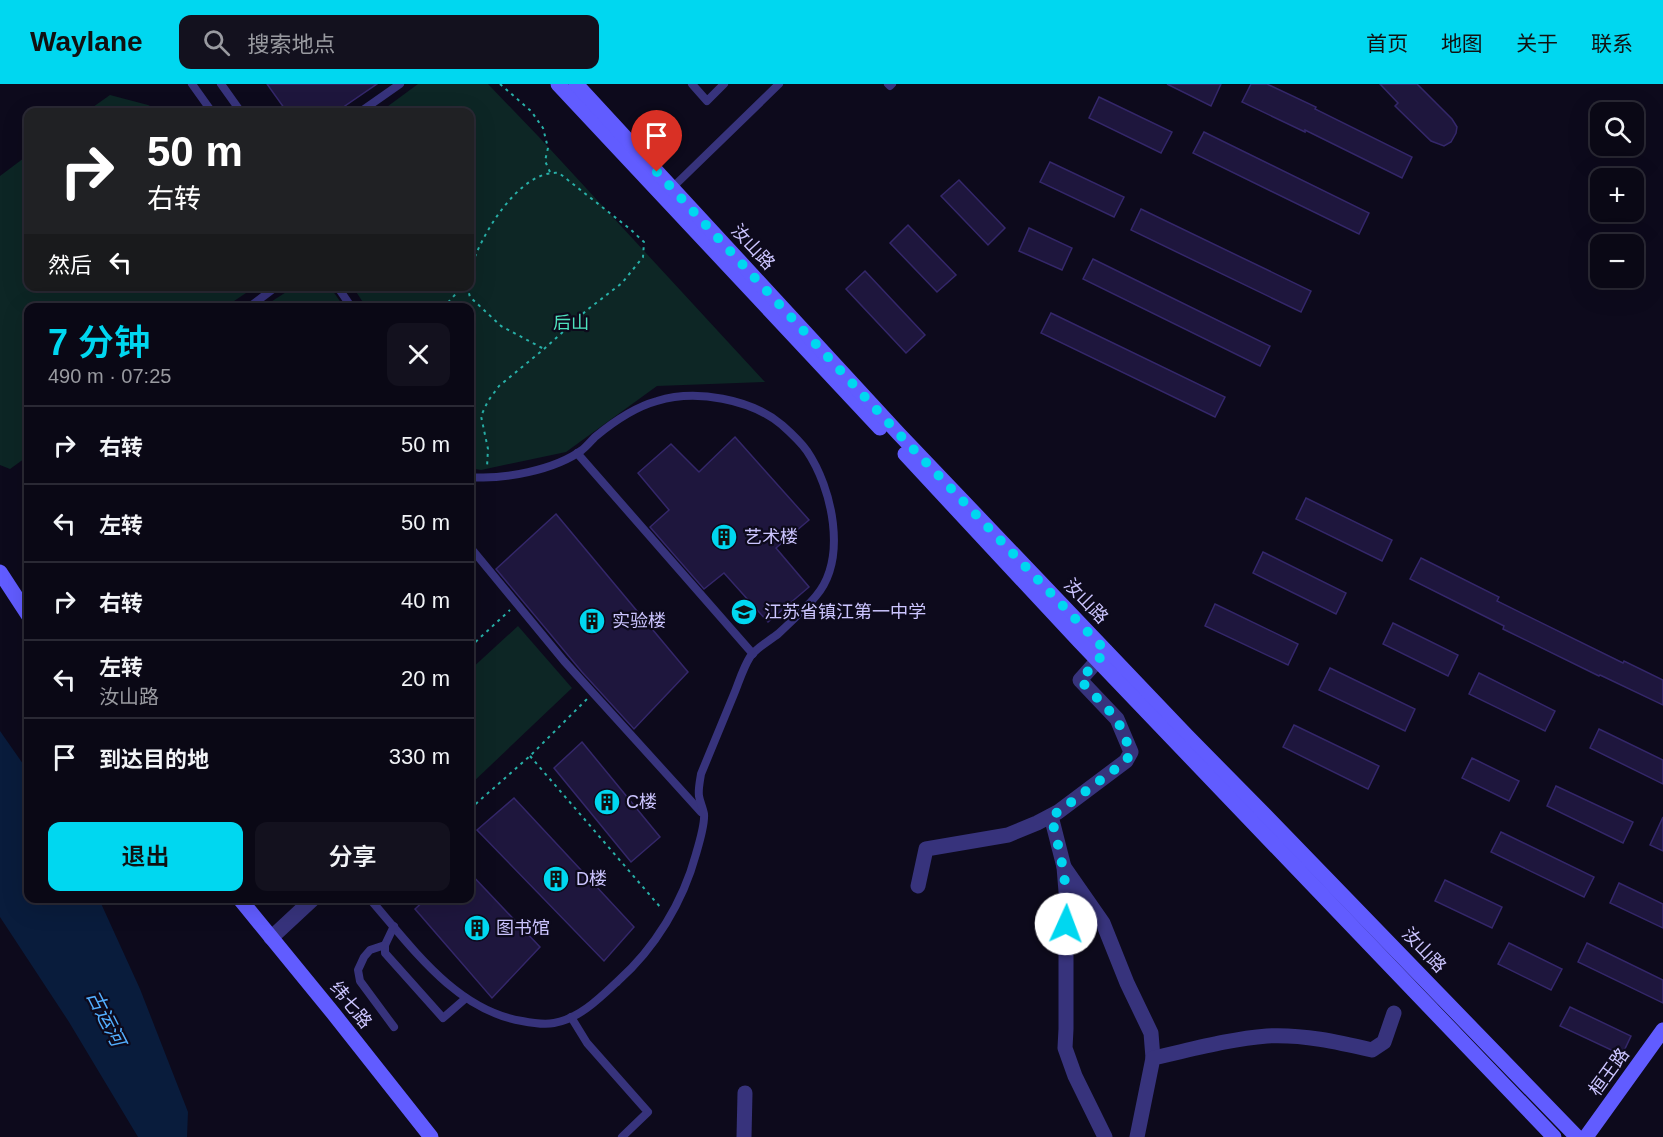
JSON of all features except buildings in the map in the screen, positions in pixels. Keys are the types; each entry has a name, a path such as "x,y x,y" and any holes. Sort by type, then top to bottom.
{"street":[{"name":"汝山路","path":"558,84 1102,655 1554,1137"},
{"name":"汝山路","path":"576,84 1102,655 1577,1137"},
{"path":"0,572 24,609"},
{"path":"918,886 926,849 1008,835 1058,812 1126,761 1131,752 1117,719 1080,680 1102,655"},
{"path":"1051,816 1064,867 1067,904 1065,1048 1075,1076 1105,1137"},
{"path":"1064,867 1103,923 1150,1034 1153,1058 1137,1137"},
{"name":"纬七路","path":"243,903 431,1137"},
{"path":"271,938 309,903"},
{"path":"1153,1058 1267,1036 1328,1040 1372,1050 1384,1041 1394,1013"},
{"name":"桓王路","path":"1586,1137 1663,1030"},
{"path":"744,1137 745,1093"}],"lane":[{"path":"192,84 209,108"},
{"path":"221,84 238,108"},
{"path":"366,108 400,84"},
{"path":"692,84 707,101 724,84"},
{"path":"672,188 779,84"},
{"path":"888,84 890,86 892,84"},
{"path":"255,303 270,291"},
{"path":"373,903 418,955 456,992 494,1014 533,1023 555,1023 593,1004 643,956 670,918 689,878 704,815 699,798 701,774 751,656 779,633 818,594 831,568 835,537 829,503 815,465 797,438 779,423 746,405 723,398 689,396 658,400 640,408 608,428 570,457 526,473 503,477 474,477"},
{"path":"577,453 753,654"},
{"path":"474,552 564,661 704,815"},
{"path":"394,926 385,945 385,953 443,1018 466,998"},
{"path":"385,945 370,950 358,970 360,981 394,1027"},
{"path":"571,1017 587,1043 648,1112 624,1136"}],"path":[{"path":"500,84 531,111 543,128 548,148 545,161 550,172"},
{"path":"474,263 497,214 516,193 539,176 550,172 559,173 644,242 644,257 622,283 498,386 481,416 488,449 484,478"},
{"path":"447,303 460,291"},
{"path":"467,291 470,297 501,326 544,349"},
{"path":"474,642 517,604"},
{"path":"474,805 530,756 593,693"},
{"path":"530,756 670,918"}],"green space":[{"name":"后山","path":"418,84 488,84 765,382 657,386 566,452 481,470 474,469 474,303 363,303 356,291 474,291 474,108 385,108"},
{"path":"110,95 154,108 92,108"},
{"path":"24,158 24,291 249,291 231,303 24,303 24,459 10,469 0,465 0,176"},
{"path":"288,291 333,291 341,303 269,303"},
{"path":"518,626 572,688 474,781 474,666"}],"water":[{"name":"古运河","path":"0,731 24,765 24,903 101,903 140,989 188,1112 187,1137 138,1137 69,1022 0,917"}],"place":[{"name":"艺术楼","path":"724,537"},
{"name":"江苏省镇江第一中学","path":"744,612"},
{"name":"实验楼","path":"592,621"},
{"name":"C楼","path":"607,802"},
{"name":"D楼","path":"556,879"},
{"name":"图书馆","path":"477,928"}],"route":[{"path":"657,172 899,434 1106,651 1080,680 1117,719 1131,752 1126,761 1051,816 1064,867 1066,924"}]}
